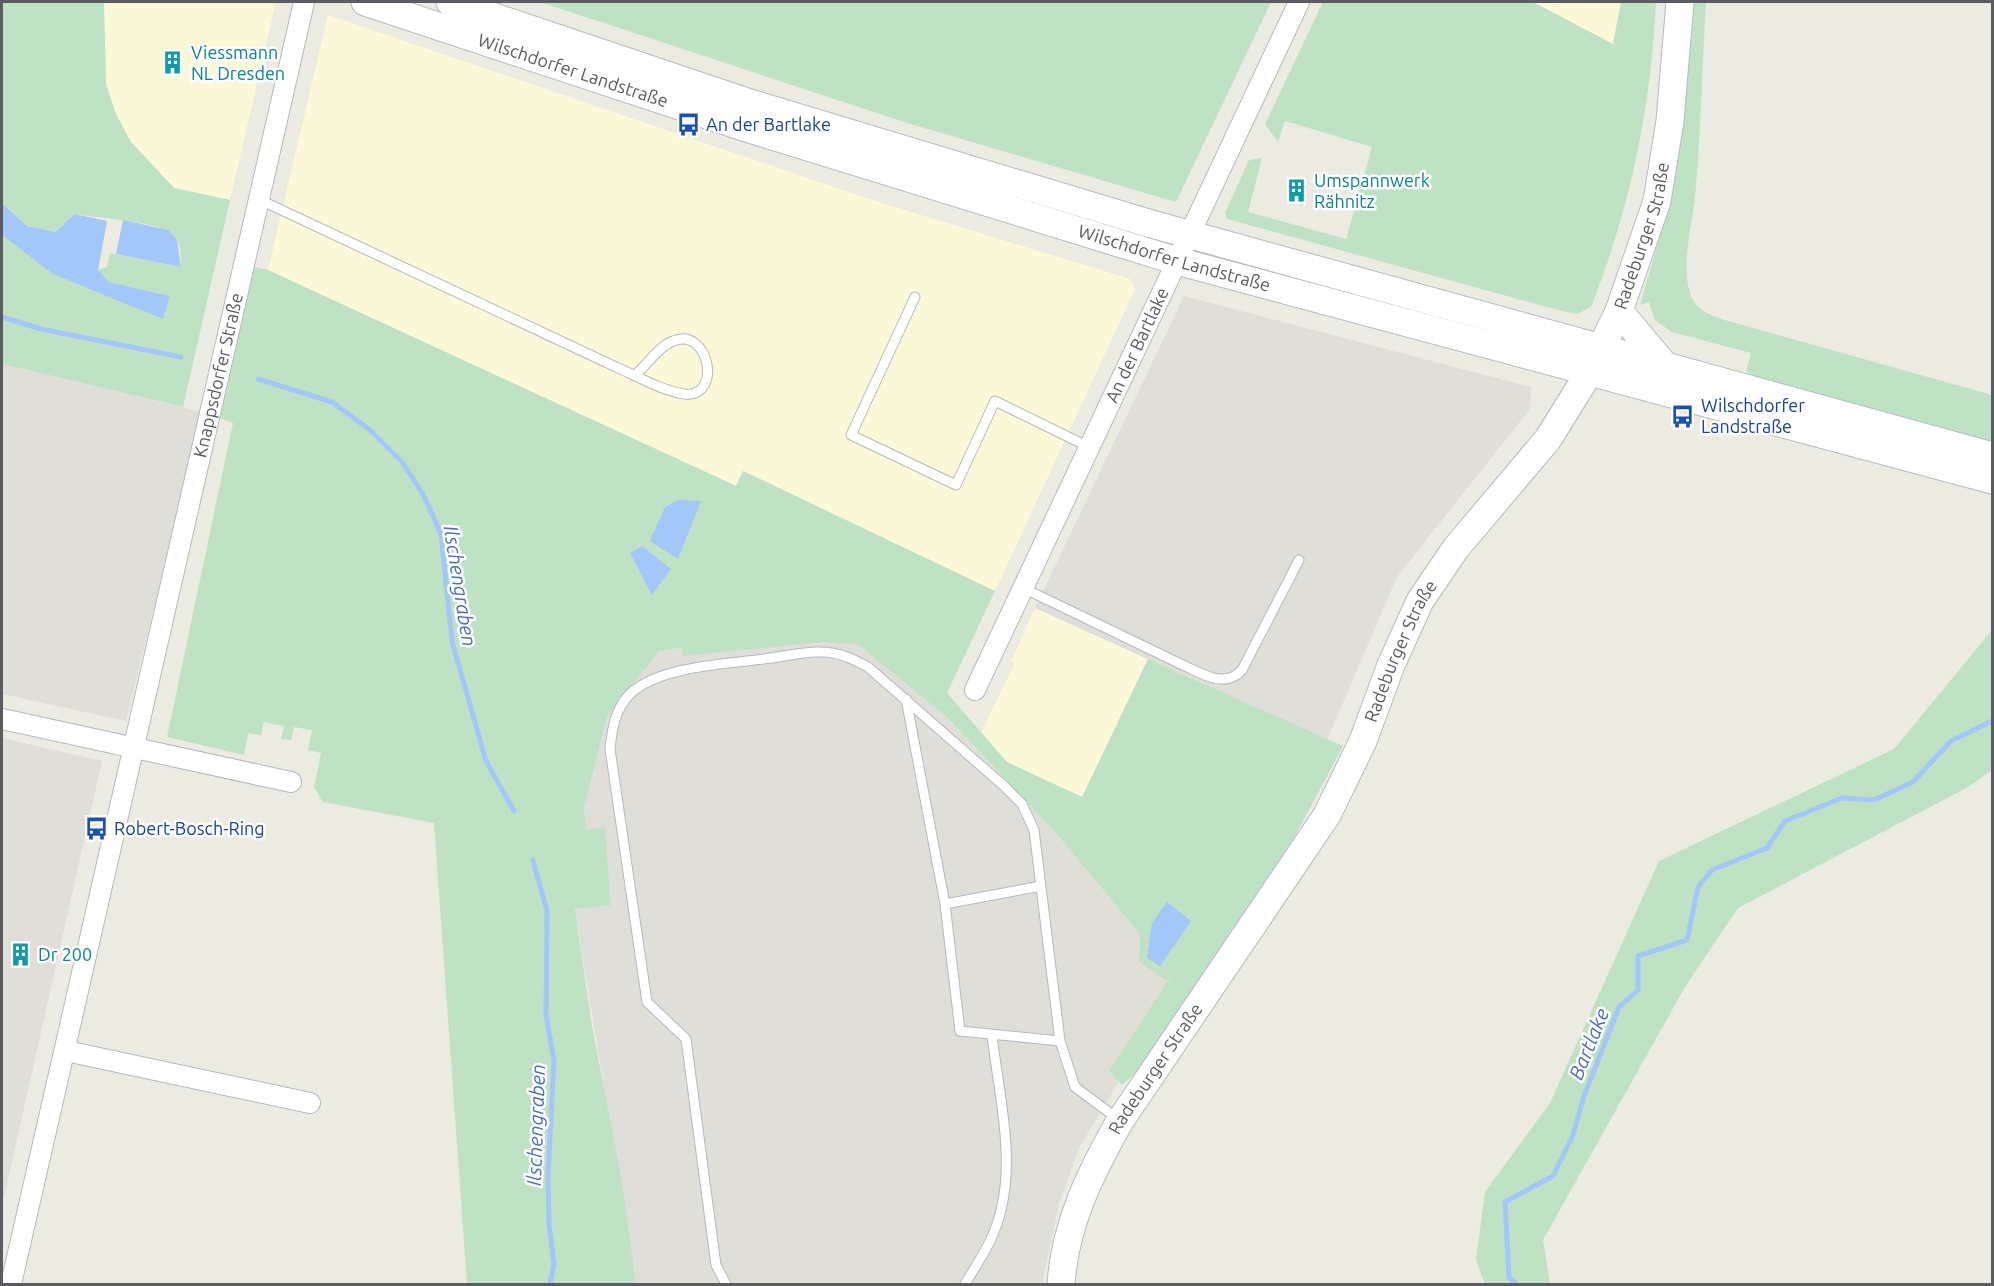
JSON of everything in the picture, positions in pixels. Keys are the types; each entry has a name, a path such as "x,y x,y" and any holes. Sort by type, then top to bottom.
{"main road":[{"name":"Wilschdorfer Landstraße","path":"366,2 742,127 1177,261 1992,480"},
{"name":"Wilschdorfer Landstraße","path":"450,2 750,103 1189,235 1992,456"},
{"name":"Radeburger Straße","path":"1061,1284 1074,1216 1090,1174 1120,1121 1327,815 1363,741 1406,629 1429,586 1456,548 1548,439 1589,373 1619,311 1657,201 1670,121 1680,2"},
{"path":"1619,311 1666,366"}],"street":[{"name":"Knappsdorfer Straße","path":"132,749 214,403 304,2"},
{"name":"An der Bartlake","path":"975,690 1299,2"},
{"path":"2,719 291,782"},
{"path":"11,1284 66,1051 132,749"},
{"path":"66,1051 310,1103"}],"lane":[{"path":"258,199 636,375 686,394 697,392 706,381 709,370 705,355 697,345 685,340 672,341 636,375"},
{"path":"915,297 851,435 956,485 995,401 1089,447"},
{"path":"1023,588 1195,671 1211,678 1222,679 1235,676 1242,670 1299,560"},
{"path":"726,1284 716,1265 686,1039 647,1002 610,749 614,722 630,694 654,680 691,669 820,652 845,655 868,667 1022,804 1034,830 1060,1041 1075,1087 1120,1121"},
{"path":"906,699 945,904 960,1031 1060,1041"},
{"path":"945,904 1041,886"},
{"path":"965,1284 991,1240 1002,1201 1008,1160 992,1036"}],"shaded area":[{"path":"104,2 272,2 275,6 230,200 174,188 131,142 116,114 106,84"},
{"path":"1533,2 1621,2 1613,44"},
{"path":"328,15 869,199 1130,279 1135,289 995,591 744,471 737,486 268,270"},
{"path":"1184,296 1531,387 1530,409 1397,577 1327,740 1035,608"},
{"path":"2,364 202,412 126,721 2,694"},
{"path":"1035,608 1148,659 1082,797 1007,762 981,733 1015,663 1011,661"},
{"path":"863,627 1056,833 1140,934 1139,962 1176,987 1079,1148 1059,1204 1042,1284 636,1284 575,909 611,904 605,828 586,830 584,808 607,717 659,651"},
{"path":"2,738 102,761 2,1206"}],"green space":[{"path":"2,2 104,2 106,84 116,114 131,142 174,188 230,200 183,407 2,364 2,235 163,318 170,296 109,282 98,270 107,267 110,253 181,267 177,239 160,228 130,221 74,214 56,232 27,226 2,203"},
{"path":"540,2 1271,2 1176,202 907,123"},
{"path":"1323,2 1533,2 1613,44 1621,2 1656,2 1644,119 1636,157 1617,233 1591,307 1577,314 1558,310 1227,219 1225,213 1249,160 1262,158 1248,212 1346,239 1372,147 1285,121 1278,142 1265,124"},
{"path":"1689,2 1706,2 1697,173 1687,258 1690,293 1696,305 1705,312 1728,321 1992,395 1992,446 1801,394 1746,372 1751,353 1672,332 1655,320 1649,302 1640,305 1674,180"},
{"path":"236,263 268,270 736,486 743,471 995,591 947,693 1007,762 1082,797 1148,659 1343,746 1294,838 1138,1071 1122,1085 1109,1071 1173,973 1167,981 1139,962 1140,934 1056,833 947,717 858,644 821,642 683,656 682,648 659,651 607,717 584,808 586,830 605,827 611,905 575,909 592,1026 622,1182 636,1284 467,1284 434,823 323,802 314,787 321,753 308,750 312,730 294,727 291,740 281,739 284,726 264,722 261,735 248,733 244,755 167,737 233,423 202,412"},
{"path":"1992,630 1992,770 1970,786 1738,908 1685,987 1543,1240 1550,1284 1485,1284 1476,1260 1485,1192 1550,1103 1659,861 1894,749"}],"water":[{"path":"2,203 27,226 56,232 74,214 107,221 98,270 109,282 170,296 163,319 53,274 2,235"},
{"path":"123,220 168,230 177,239 181,267 116,254"},
{"path":"678,500 701,501 678,559 650,541 665,507"},
{"path":"642,546 671,569 652,595 630,553"},
{"path":"1167,902 1191,921 1160,966 1147,958 1152,923"}],"waterway":[{"name":"Ilschengraben","path":"2,317 41,329 181,357"},
{"name":"Ilschengraben","path":"258,379 332,402 370,430 402,462 423,494 441,534 452,641 486,761 514,811"},
{"name":"Bartlake","path":"1516,1284 1509,1277 1505,1202 1553,1176 1573,1135 1584,1096 1619,1007 1638,990 1638,956 1687,940 1698,887 1712,870 1767,848 1785,821 1842,798 1874,800 1913,782 1951,741 1992,721"},
{"name":"Ilschengraben","path":"533,860 547,911 546,1015 554,1061 548,1175 549,1224 554,1264 550,1284"}],"place":[{"name":"Viessmann NL Dresden","path":"173,63"},
{"name":"An der Bartlake","path":"688,125"},
{"name":"Umspannwerk Rähnitz","path":"1296,191"},
{"name":"Wilschdorfer Landstraße","path":"1683,416"},
{"name":"Robert-Bosch-Ring","path":"96,829"},
{"name":"Dr 200","path":"20,955"}]}
